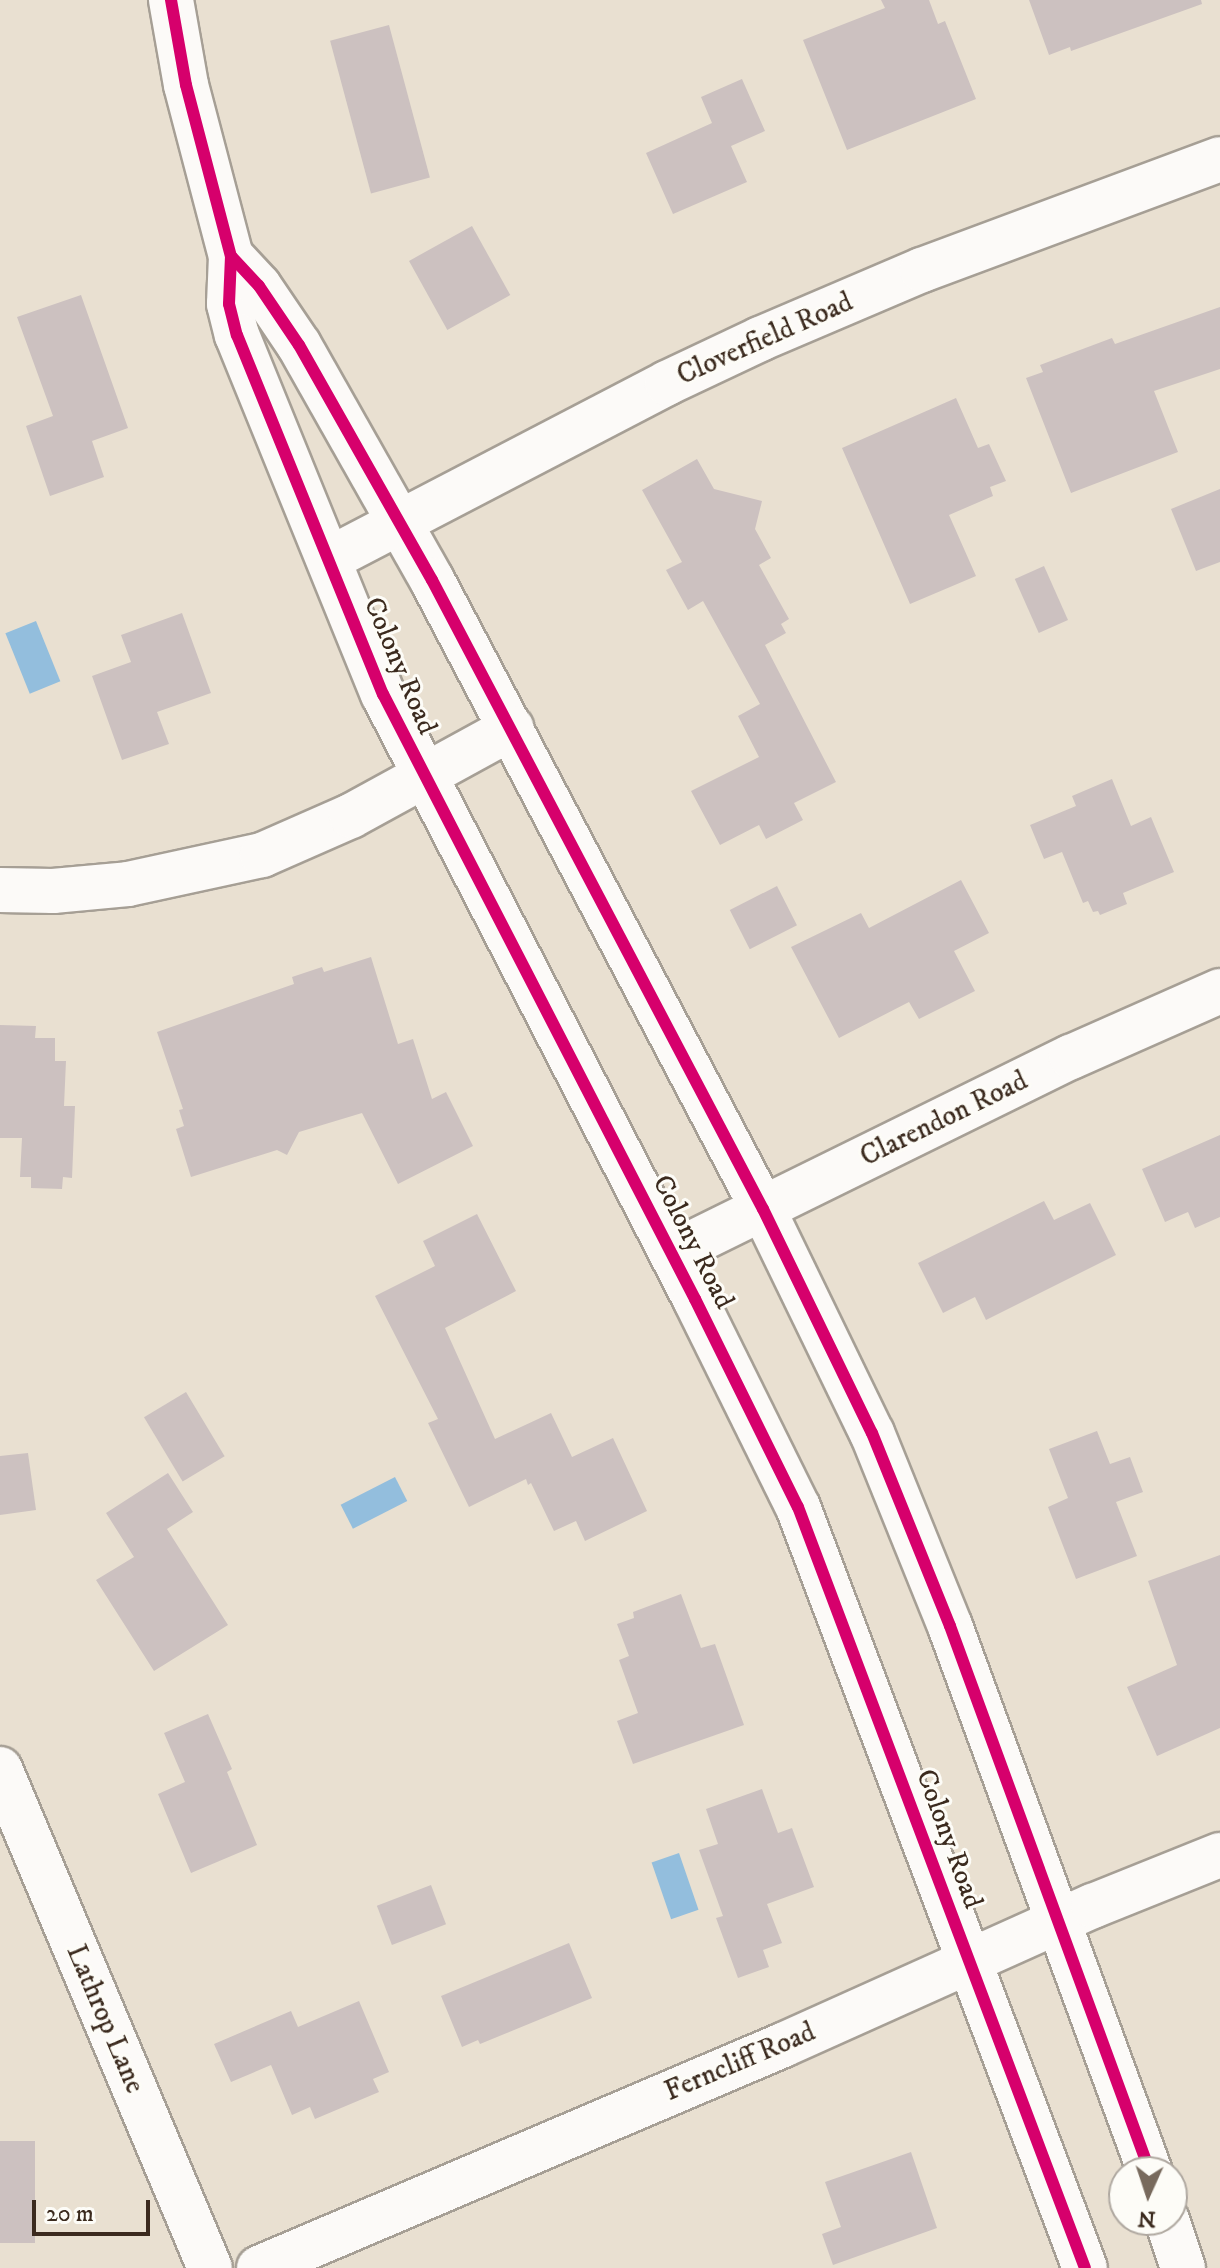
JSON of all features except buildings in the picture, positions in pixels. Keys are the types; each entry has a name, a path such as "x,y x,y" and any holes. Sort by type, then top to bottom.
{"street":[{"name":"Colony Road","path":"171,0 186,85 231,256 229,304 237,335 383,694 672,1253 798,1507 864,1676 941,1893 970,1961 1085,2268"},
{"name":"Cloverfield Road","path":"329,559 667,383 760,339 922,270 1220,159"},
{"name":"Colony Road","path":"231,256 259,286 299,345 512,728 763,1209 872,1433 921,1548 1144,2156"},
{"path":"0,890 86,889 165,879 215,868 314,834 512,728"},
{"name":"Clarendon Road","path":"672,1253 1071,1057 1220,991"},
{"name":"Lathrop Lane","path":"0,1769 210,2268"},
{"name":"Ferncliff Road","path":"259,2268 1058,1922 1220,1855"},
{"path":"1172,2236 1183,2268"}],"water":[{"path":"36,621 60,681 30,694 5,633"},
{"path":"395,1477 407,1501 353,1529 341,1505"},
{"path":"679,1853 699,1910 671,1919 652,1862"}],"cycle path":[{"path":"171,0 186,85 231,256 229,304 237,335 383,694 695,1299 798,1507 1085,2268"},
{"path":"231,256 259,286 299,345 432,580 763,1209 872,1433 950,1626 1144,2156"}]}
